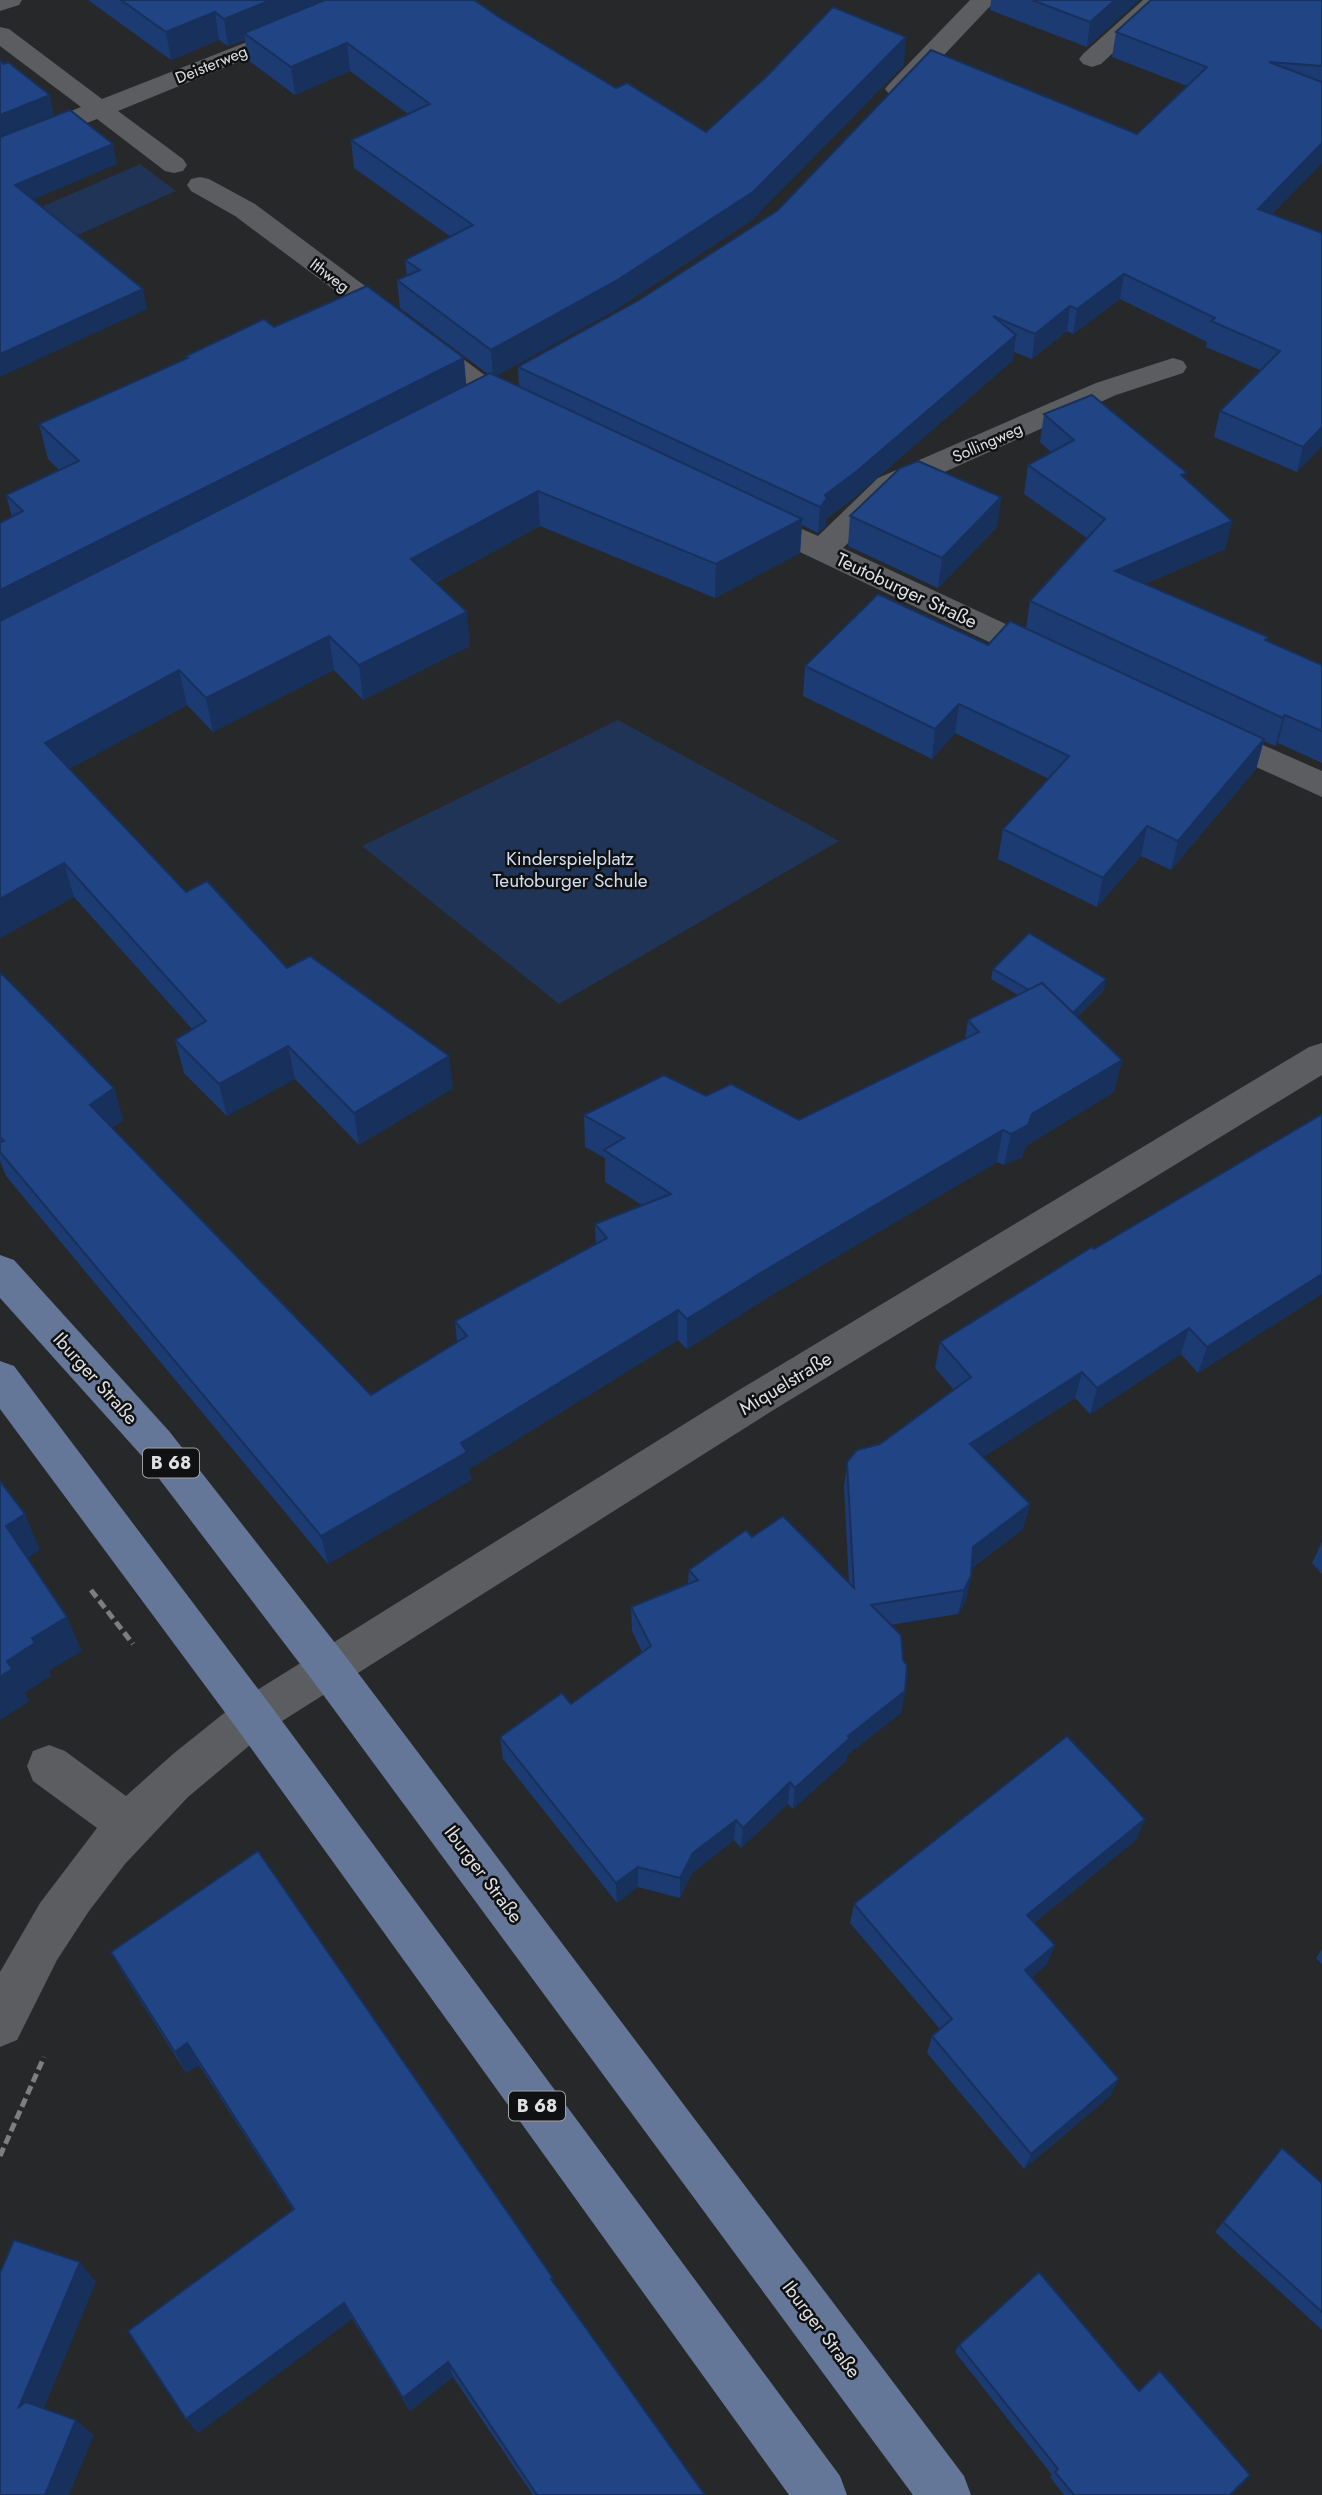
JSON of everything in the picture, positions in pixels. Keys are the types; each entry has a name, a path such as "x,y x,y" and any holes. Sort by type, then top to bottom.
{"main road":[{"name":"Iburger Straße","path":"0,1271 155,1443 328,1667 945,2495"},
{"name":"B 68","path":"0,1378 253,1716 821,2495"}],"street":[{"path":"0,4 10,0"},
{"path":"879,109 984,0"},
{"path":"1092,59 1158,0"},
{"name":"Deisterweg","path":"0,149 311,23"},
{"path":"0,34 174,165"},
{"name":"Ithweg","path":"200,185 245,210 479,400"},
{"name":"Sollingweg","path":"822,550 889,485 1106,389 1173,367"},
{"path":"479,400 526,375"},
{"path":"479,400 540,417"},
{"name":"Teutoburger Straße","path":"724,504 1072,668"},
{"path":"1184,720 1322,785"},
{"name":"Miquelstraße","path":"0,2023 15,1988 64,1906 129,1825 197,1760 253,1716 765,1394 1322,1057"},
{"path":"49,1766 129,1825"}],"path":[{"path":"0,2155 46,2054"}],"green space":[{"path":"140,164 176,191 44,250 9,221"},
{"name":"Kinderspielplatz Teutoburger Schule","path":"618,720 839,841 559,1004 362,846"}],"building":[{"path":"121,0 271,0 224,19 215,12 166,32"},
{"path":"325,0 474,0 616,88 627,83 706,132 767,76 833,7 906,37 753,192 616,281 491,350 397,280 420,270 405,260 473,225 351,140 430,104 347,43 291,67 244,33"},
{"path":"1032,0 1115,0 1090,22"},
{"path":"1151,0 1322,0 1322,66 1269,62 1322,82 1322,143 1258,209 1322,233 1322,427 1303,447 1220,411 1280,351 1211,321 1215,318 1124,274 1077,309 1070,306 1035,334 993,316 1016,335 857,471 825,495 827,499 820,507 518,367 639,300 777,211 931,50 1137,134 1207,67 1116,32"},
{"path":"0,60 4,64 8,62 50,95 0,115"},
{"path":"70,110 113,144 15,185 143,289 0,354 0,137"},
{"path":"367,286 464,358 0,590 0,523 23,511 6,495 79,461 39,424 188,358 186,356 264,319 274,327"},
{"path":"490,373 802,519 716,564 538,491 411,559 467,612 359,665 329,636 206,698 179,670 45,743 186,892 207,881 287,968 310,956 449,1056 354,1113 288,1046 219,1084 175,1040 206,1021 64,863 0,899 0,621"},
{"path":"1092,395 1187,473 1181,475 1232,521 1115,571 1268,637 1265,640 1322,665 1322,731 1285,715 1283,718 1030,601 1105,519 1028,465 1074,440 1044,414"},
{"path":"918,461 1001,497 942,558 850,516 900,468"},
{"path":"878,594 988,645 1010,621 1264,739 1178,841 1147,826 1103,878 1003,829 1069,756 959,704 935,729 805,666"},
{"path":"1029,933 1106,979 1073,1013 1042,983 1029,990 993,969"},
{"path":"0,972 114,1088 90,1105 371,1395 467,1336 455,1321 607,1238 595,1224 671,1194 604,1150 624,1138 584,1115 664,1075 706,1096 731,1084 799,1120 979,1032 968,1020 1042,983 1122,1060 1032,1114 1028,1125 1011,1134 1003,1130 687,1319 678,1310 461,1443 467,1452 321,1536 0,1152 0,1142 4,1141 0,1137"},
{"path":"1322,1114 1322,1274 1207,1347 1189,1328 1097,1388 1082,1372 970,1444 1030,1504 973,1547 971,1576 964,1590 871,1605 901,1635 903,1660 907,1665 905,1691 848,1736 850,1738 795,1788 790,1782 743,1828 736,1820 693,1853 680,1878 638,1867 616,1883 500,1737 562,1693 571,1704 651,1646 631,1607 698,1580 689,1570 746,1530 752,1537 783,1516 854,1588 847,1462 857,1450 880,1444 971,1377 940,1342 1092,1247 1094,1249"},
{"path":"0,1481 25,1514 6,1526 67,1617 32,1638 35,1643 7,1661 12,1669 0,1677"},
{"path":"1067,1736 1145,1819 1027,1915 1055,1945 1025,1970 1119,2079 1031,2154 932,2036 952,2019 854,1904"},
{"path":"258,1851 553,2278 551,2279 705,2495 537,2495 448,2362 403,2398 344,2303 186,2419 128,2331 294,2209 187,2043 175,2052 111,1952"},
{"path":"1282,2148 1322,2183 1322,2312 1223,2222"},
{"path":"14,2240 80,2262 19,2407 26,2402 76,2420 45,2495 0,2495 0,2273"},
{"path":"1039,2272 1139,2391 1160,2371 1250,2475 1230,2495 1074,2495 1055,2472 1058,2469 959,2345"}]}
